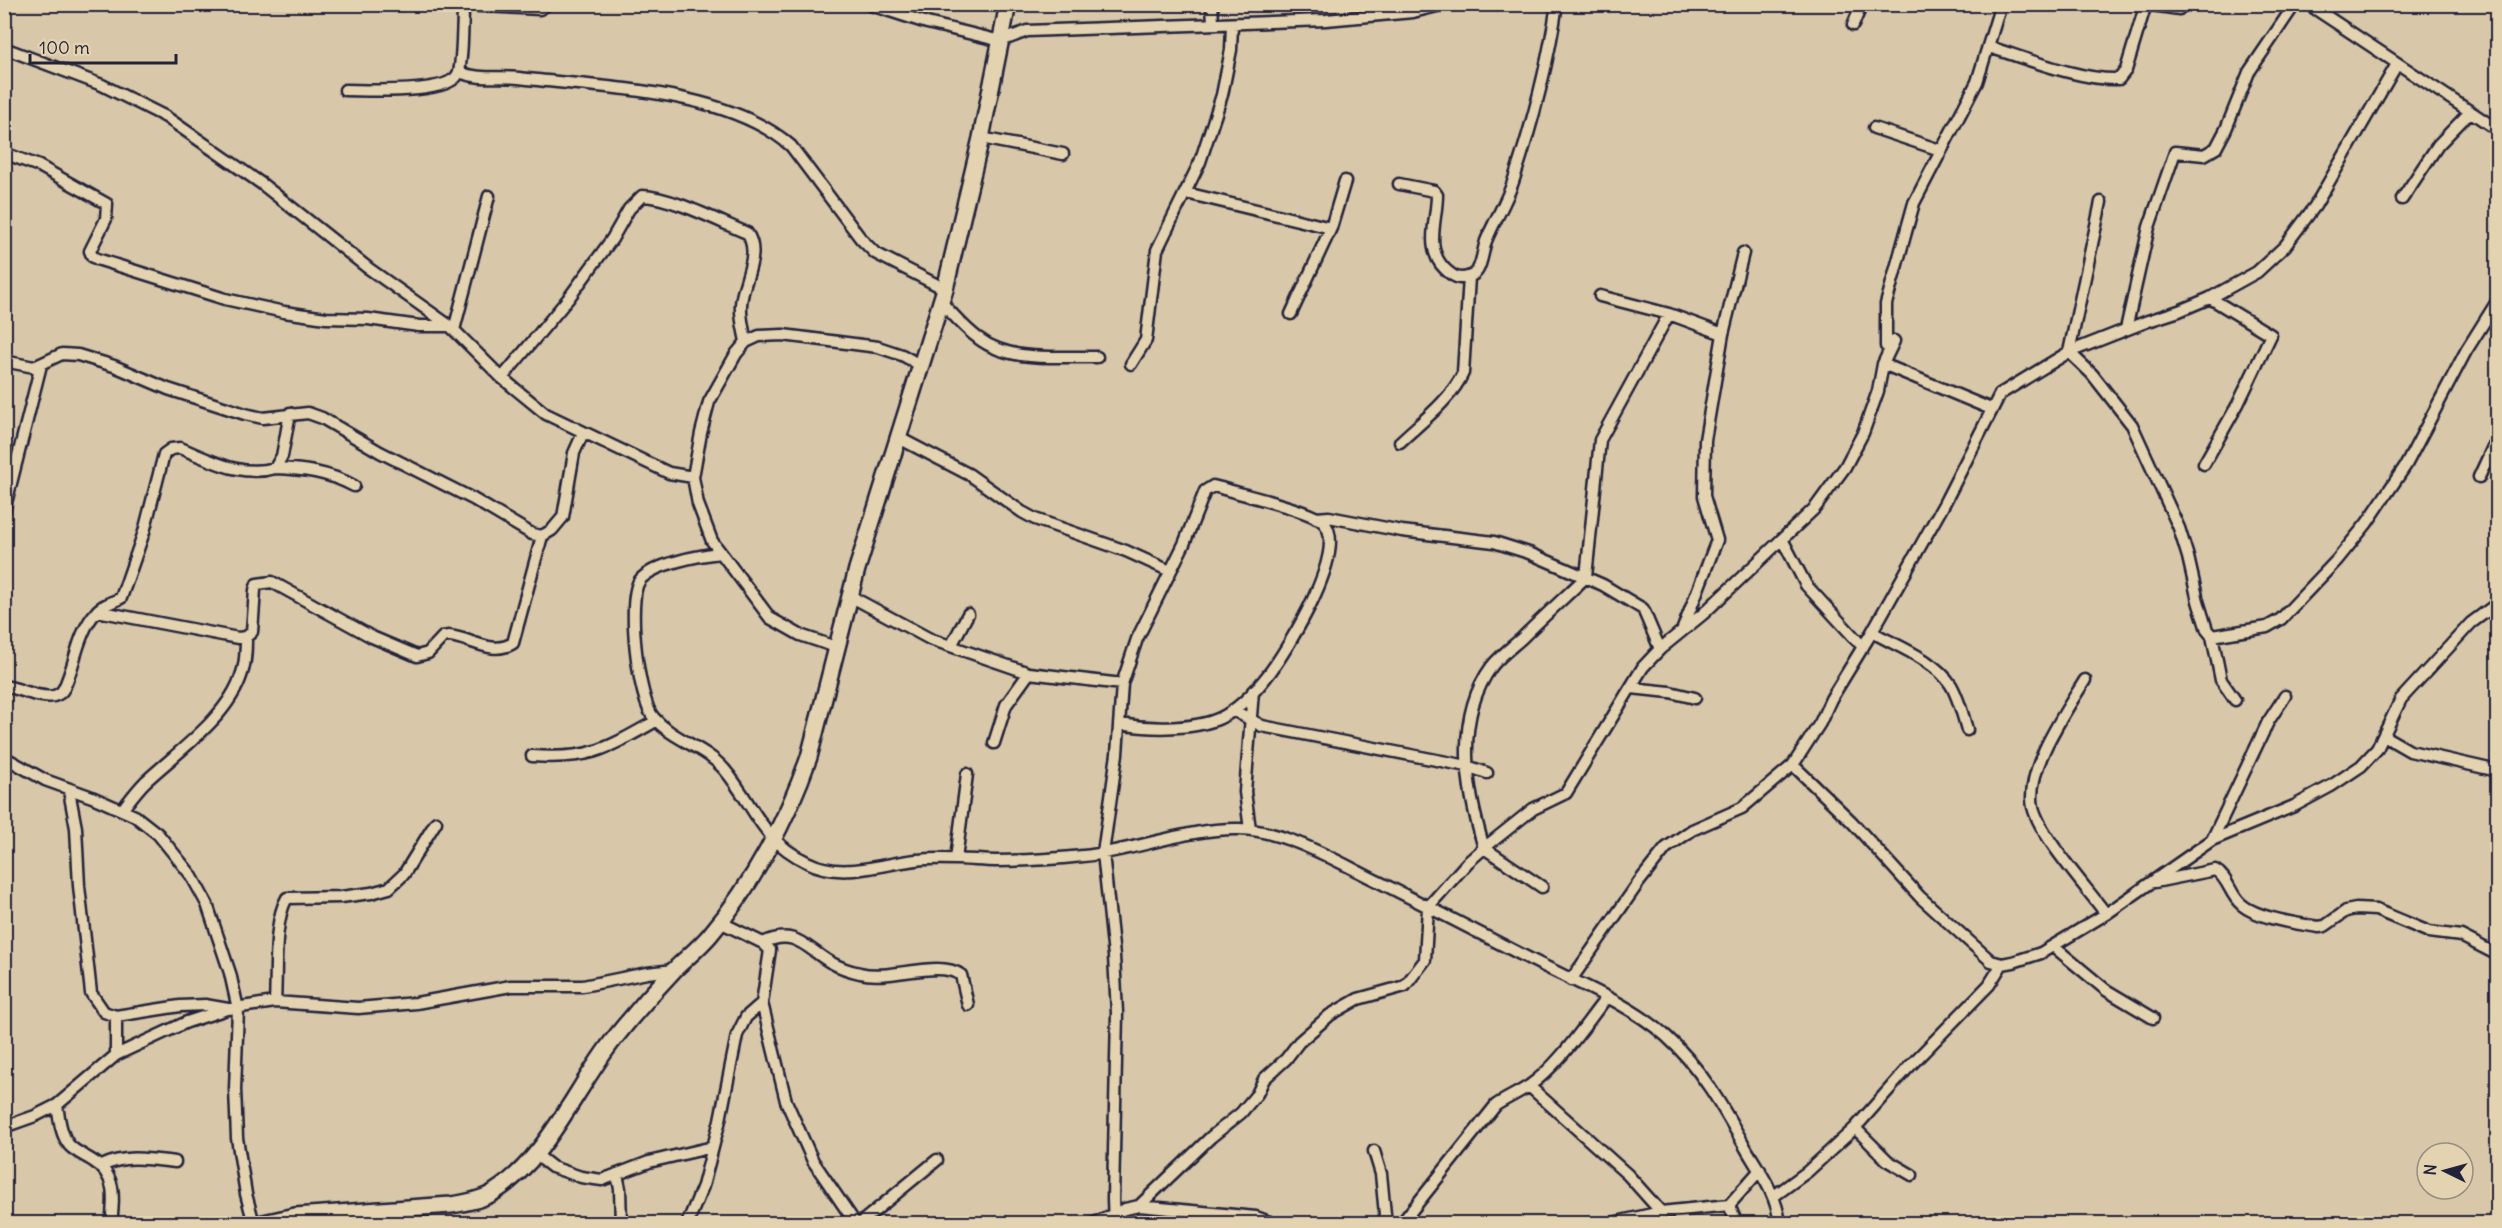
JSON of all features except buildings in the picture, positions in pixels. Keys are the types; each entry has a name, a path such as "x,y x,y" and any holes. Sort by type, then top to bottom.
{"main road":[{"path":"259,1224 295,1216 335,1219 470,1202 493,1193 513,1178 556,1129 613,1041 674,970 708,937 736,899 772,839 801,781 820,721 850,596 897,437 943,295 981,138 1007,8"}],"street":[{"path":"345,90 398,90 450,83 460,72 463,5 540,9 548,4"},
{"path":"868,4 927,23 1001,41 1027,31 1326,20 1387,10 1413,12 1445,4"},
{"path":"1212,4 1213,24"},
{"path":"1399,184 1434,191 1437,205 1433,251 1438,262 1454,276 1469,277 1477,272 1486,241 1513,183 1546,66 1557,4"},
{"path":"1853,25 1862,4"},
{"path":"1139,1206 1203,1144 1241,1113 1257,1094 1264,1079 1286,1059 1299,1042 1330,1015 1358,999 1405,986 1425,960 1428,907 1467,863 1484,848 1533,809 1566,792 1643,667 1815,508 1845,467 1863,433 1878,391 1883,364 1894,341 1886,346 1886,304 1914,203 1940,150 1967,104 1989,47 2001,4"},
{"path":"1989,47 2075,72 2119,79 2126,70 2145,7 2152,5 2179,9 2183,4"},
{"path":"2126,329 2149,227 2175,153 2181,151 2205,155 2216,148 2249,72 2295,4"},
{"path":"2308,4 2498,130"},
{"path":"1007,8 1013,25 1027,31"},
{"path":"1131,364 1146,340 1157,250 1200,162 1222,95 1228,66 1232,24"},
{"path":"4,48 102,85 166,117 262,184 368,268 452,328 502,378 546,414 669,473 693,477"},
{"path":"1571,980 1666,848 1692,830 1742,808 1793,765 1816,730 1831,699 1872,632 1944,504 2000,394 2069,352 2210,298 2258,272 2273,259 2300,228 2315,206 2397,64"},
{"path":"460,72 468,75 503,76 688,99 721,108 745,118 778,135 791,146 854,232 875,253 943,295 979,339 993,347 1037,357 1097,357"},
{"path":"2402,199 2438,145 2470,112"},
{"path":"1874,128 1940,150"},
{"path":"981,138 1063,154"},
{"path":"4,153 39,166 107,204 106,219 90,251 97,259 225,300 284,312 326,318 368,319 452,328"},
{"path":"1291,314 1331,228 1345,181"},
{"path":"1186,193 1331,228"},
{"path":"452,328 489,196"},
{"path":"502,378 568,299 612,239 629,209 642,196 653,196 673,203 747,233 752,241 753,252 741,303 747,342"},
{"path":"2069,352 2101,202"},
{"path":"1680,634 1717,540 1704,496 1705,440 1711,391 1743,252"},
{"path":"1400,442 1453,389 1463,373 1469,277"},
{"path":"1600,296 1669,314 1723,334"},
{"path":"2204,464 2238,404 2271,335 2210,298"},
{"path":"2212,636 2267,627 2281,620 2337,560 2367,523 2406,465 2466,351 2498,300"},
{"path":"1542,887 1484,848 1467,766 1470,714 1478,691 1492,665 1586,577 1600,440 1669,314"},
{"path":"836,647 800,635 770,618 712,541 698,504 693,477 701,433 710,402 731,363 747,342 759,336 783,335 878,347 920,364"},
{"path":"2069,352 2100,383 2132,425 2179,528 2198,601 2207,630 2212,636 2221,680 2235,700"},
{"path":"4,361 34,367 62,354 78,355 114,366 168,389 245,414 263,418 290,413 308,413 322,418 380,452 473,499 532,534 542,536 552,530 563,517 574,453 583,433"},
{"path":"1883,364 1991,409"},
{"path":"4,511 41,365"},
{"path":"275,468 282,456 290,413"},
{"path":"2479,477 2498,436"},
{"path":"897,437 970,475 1035,519 1126,551 1170,571"},
{"path":"4,686 47,696 57,695 64,690 74,655 97,611 120,598 144,532 164,454 171,449 180,448 240,471 263,471 275,468 302,469 327,474 354,486"},
{"path":"1113,1219 1117,1014 1114,956 1103,853 1117,754 1119,724 1122,684 1137,639 1184,544 1205,491 1213,486 1323,522 1330,532 1328,561 1314,595 1286,649 1253,691 1223,717 1170,729 1119,724"},
{"path":"1316,518 1329,517 1402,531 1494,542 1529,554 1586,577 1643,609 1660,649"},
{"path":"97,611 238,638 246,637 252,632 255,590 257,584 264,581 281,586 352,627 417,656 428,653 443,638 449,636 493,648 504,648 513,643 542,536"},
{"path":"1782,539 1806,585 1863,647"},
{"path":"721,553 687,559 649,572 640,579 634,590 639,674 643,700 650,715 656,721 713,757 732,779 772,839 809,863 838,870 861,871 921,859 1000,861 1103,853 1191,833 1261,830 1298,844 1428,907 1607,997 1640,1016 1667,1037 1695,1066 1774,1196 1780,1224"},
{"path":"850,596 930,639 1029,673 1122,684"},
{"path":"1793,765 1852,822 1920,897 1991,961 2002,964 2041,953 2106,914 2212,840 2259,822 2331,786 2361,766 2377,749 2401,699 2471,623 2498,603"},
{"path":"951,646 968,614"},
{"path":"1872,632 1937,670 1950,683 1959,702 1967,730"},
{"path":"122,810 146,781 207,727 235,691 243,673 246,637"},
{"path":"994,743 1006,705 1029,673"},
{"path":"2085,680 2057,726 2039,765 2032,788 2033,805 2046,835 2106,914"},
{"path":"1631,688 1670,692 1695,698"},
{"path":"1250,829 1245,792 1253,691"},
{"path":"2212,840 2268,722 2284,696"},
{"path":"1233,710 1262,726 1467,766 1487,773"},
{"path":"532,756 580,756 598,752 656,721"},
{"path":"2384,736 2410,751 2498,771"},
{"path":"4,757 69,791 92,797 135,816 158,834 191,875 207,904 230,973 237,1138 246,1194 254,1224"},
{"path":"956,859 967,774"},
{"path":"69,791 76,828 79,886 91,993 104,1012 116,1016 180,1006 205,1005 233,1009"},
{"path":"275,1002 279,924 281,909 287,898 341,897 389,888 404,874 436,822"},
{"path":"2151,883 2215,870 2221,873 2240,903 2266,916 2319,927 2325,926 2346,911 2376,910 2429,932 2461,936 2498,955"},
{"path":"720,922 763,944 770,950 762,1003 783,1091 799,1133 813,1161 857,1224 937,1160"},
{"path":"763,944 786,937 794,939 803,942 832,963 874,976 941,969 954,970 961,975 968,1005"},
{"path":"2053,946 2106,990 2153,1018"},
{"path":"1774,1196 1806,1172 1855,1128 1913,1062 1989,985 2002,964"},
{"path":"4,1127 57,1105 116,1055 187,1022 233,1009 275,1002 358,1008 416,1003 511,986 583,986 674,970"},
{"path":"1401,1224 1496,1105 1529,1086 1562,1053 1607,997"},
{"path":"687,1224 703,1186 720,1119 737,1035 746,1017 762,1003"},
{"path":"116,1016 116,1055"},
{"path":"1529,1086 1628,1175 1661,1212"},
{"path":"57,1105 62,1129 69,1145 102,1166 111,1180 113,1198 111,1224"},
{"path":"1855,1128 1888,1161 1912,1175"},
{"path":"534,1153 552,1167 581,1177 602,1180 649,1162 713,1147"},
{"path":"1374,1151 1381,1174 1386,1224"},
{"path":"102,1166 114,1160 129,1157 175,1162"},
{"path":"1608,1224 1661,1212 1729,1205 1760,1170"},
{"path":"617,1174 621,1189 621,1224"},
{"path":"1729,1205 1737,1224"},
{"path":"1092,1224 1113,1219 1125,1209 1139,1206 1256,1217 1275,1224"}]}
